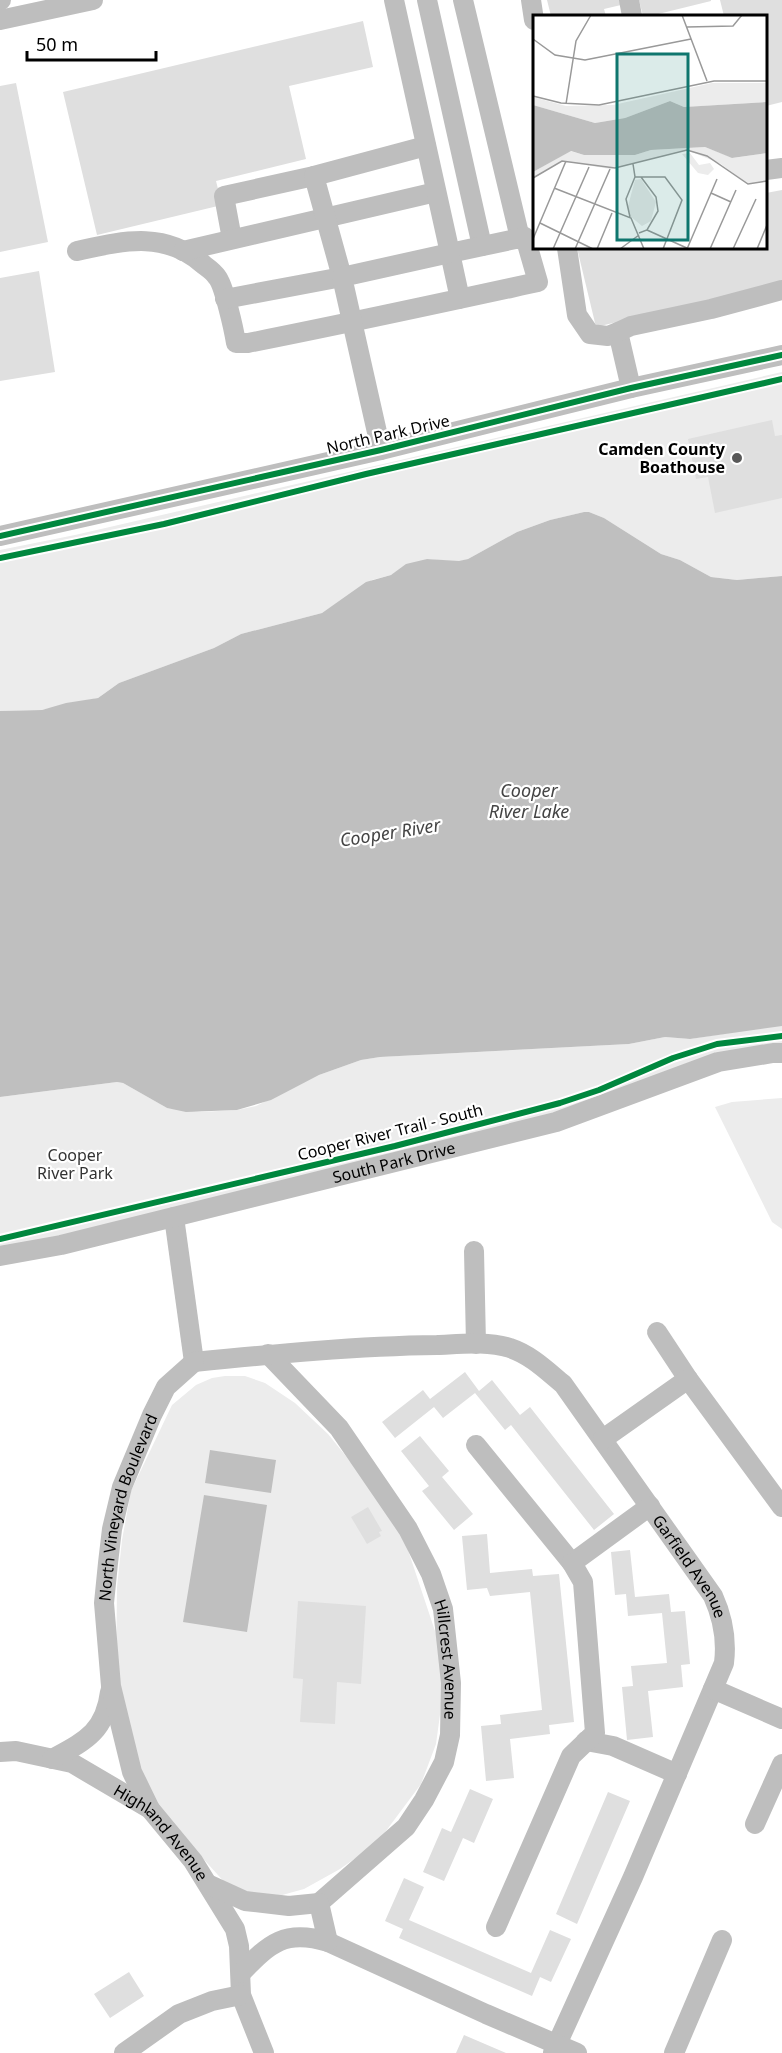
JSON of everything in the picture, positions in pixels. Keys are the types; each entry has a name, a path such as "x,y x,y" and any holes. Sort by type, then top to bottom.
{"street":[{"path":"0,20 93,0"},
{"path":"394,0 460,299"},
{"path":"428,0 482,246"},
{"path":"463,0 520,238"},
{"path":"531,0 533,15"},
{"path":"629,0 632,15"},
{"path":"232,239 224,196 314,176 426,146"},
{"path":"767,170 782,168"},
{"path":"314,176 342,277 381,450"},
{"path":"183,251 436,192"},
{"path":"77,250 143,240 172,244 195,257 219,278 236,343 248,343 352,323 538,282 525,237 342,277 225,299"},
{"path":"567,249 577,315 590,334 608,336 631,326 782,291"},
{"path":"618,332 631,388"},
{"name":"North Park Drive","path":"0,536 381,450 631,388 782,355"},
{"name":"South Park Drive","path":"0,1256 61,1245 556,1122 718,1062 782,1053"},
{"path":"174,1217 194,1362"},
{"path":"474,1251 476,1344"},
{"path":"657,1332 688,1379 782,1507"},
{"name":"Garfield Avenue","path":"194,1362 268,1354 407,1345 489,1344 510,1348 531,1357 563,1384 713,1596 720,1611 726,1646 724,1663 633,1877 555,2049"},
{"name":"Hillcrest Avenue","path":"268,1354 339,1428 408,1529 431,1574 443,1609 451,1683 450,1735 444,1762 424,1800 406,1827 319,1904"},
{"name":"North Vineyard Boulevard","path":"150,1809 132,1772 111,1686 104,1603 112,1529 122,1487 166,1387 194,1362"},
{"path":"603,1439 688,1379"},
{"path":"476,1445 572,1563 583,1582 595,1733 571,1756 496,1927"},
{"path":"572,1563 650,1506"},
{"path":"52,1759 89,1738 100,1725 108,1709 111,1686"},
{"path":"713,1689 782,1719"},
{"path":"586,1741 614,1746 677,1774"},
{"name":"Highland Avenue","path":"0,1752 16,1751 72,1763 150,1809 210,1885 245,1901 289,1906 319,1904"},
{"path":"755,1824 782,1764"},
{"path":"210,1885 236,1929 241,1995 264,2053"},
{"path":"319,1904 328,1942"},
{"path":"241,1973 262,1952 279,1941 297,1936 312,1937 328,1942 486,2014 555,2049 577,2053"},
{"path":"674,2053 722,1940"},
{"path":"124,2053 180,2014 212,2001 241,1995"}],"green space":[{"path":"782,372 782,576 737,580 711,577 680,560 661,554 604,518 584,512 550,520 517,532 459,562 427,559 391,575 372,580 322,613 241,634 214,648 119,683 98,698 42,710 0,711 0,550 75,535"},
{"name":"Cooper River Park","path":"782,1026 782,1053 773,1053 556,1122 0,1256 0,1097 117,1082 123,1083 167,1108 201,1112 237,1110 256,1106 319,1075 361,1060 380,1057 629,1044 665,1037 690,1039"},
{"path":"782,1098 782,1229 772,1222 715,1107 732,1102"},
{"path":"245,1376 265,1383 295,1403 328,1434 375,1492 406,1544 436,1634 442,1673 441,1707 436,1744 421,1784 377,1843 340,1869 304,1889 275,1897 249,1897 227,1885 141,1790 116,1673 117,1587 122,1540 131,1491 172,1405 196,1385 212,1378"}],"water":[{"name":"Cooper River Lake","path":"584,512 604,518 661,554 680,560 711,577 737,580 782,576 782,1026 690,1039 665,1037 629,1044 380,1057 361,1060 319,1075 271,1100 237,1110 186,1112 167,1108 123,1083 117,1082 0,1097 0,711 42,710 66,703 98,698 119,683 214,648 241,634 322,613 366,582 391,575 406,564 427,559 459,561 468,559 517,532 550,520"},
{"path":"210,1450 276,1460 271,1493 205,1483"},
{"path":"204,1495 267,1505 247,1632 183,1622"}],"building":[{"path":"547,0 619,0 621,5 604,9 606,15 551,15"},
{"path":"639,0 711,0 654,15 643,15"},
{"path":"720,0 782,0 782,102 767,106 767,15 724,15"},
{"path":"363,21 373,67 289,86 306,159 216,181 222,205 97,235 63,92"},
{"path":"16,83 48,242 0,252 0,86"},
{"path":"782,190 782,283 596,327 577,249 767,249 767,193"},
{"path":"39,271 55,372 0,381 0,278"},
{"name":"Camden County Boathouse","path":"772,420 775,436 782,435 782,498 715,513 708,477 696,479 688,439"},
{"path":"465,1372 479,1391 492,1380 520,1415 530,1407 614,1514 594,1530 511,1425 505,1430 475,1393 443,1418 434,1407 395,1438 382,1422 423,1390 430,1399"},
{"path":"420,1436 449,1471 442,1477 473,1514 454,1530 422,1491 429,1486 401,1451"},
{"path":"368,1507 382,1531 379,1532 381,1536 367,1544 351,1517"},
{"path":"487,1534 490,1573 532,1569 533,1576 559,1574 574,1722 549,1725 550,1734 510,1739 514,1778 486,1781 481,1726 501,1724 500,1715 542,1710 530,1592 490,1596 487,1588 467,1590 462,1536"},
{"path":"630,1550 635,1597 669,1594 671,1612 685,1611 690,1664 681,1665 683,1687 648,1691 653,1737 627,1740 622,1687 633,1686 631,1666 667,1663 662,1613 628,1616 626,1594 615,1595 611,1552"},
{"path":"298,1601 366,1606 361,1684 337,1682 335,1724 300,1722 303,1679 293,1678"},
{"path":"470,1789 493,1799 474,1843 463,1838 444,1881 423,1872 442,1828 451,1832"},
{"path":"608,1792 630,1801 577,1924 556,1914"},
{"path":"404,1878 424,1887 409,1920 531,1973 550,1930 571,1939 551,1982 540,1977 532,1996 399,1938 403,1929 385,1921"},
{"path":"129,1972 144,1996 110,2018 94,1994"},
{"path":"464,2035 506,2053 456,2053"}],"cycle path":[{"path":"0,536 381,450 631,388 782,355"},
{"path":"0,558 164,524 366,474 782,379"},
{"name":"Cooper River Trail - South","path":"0,1239 395,1146 560,1103 599,1090 673,1058 717,1044 782,1036"}],"place":[{"name":"Camden County Boathouse","path":"737,458"}],"water label":[{"name":"Cooper River","path":"390,832"}]}
